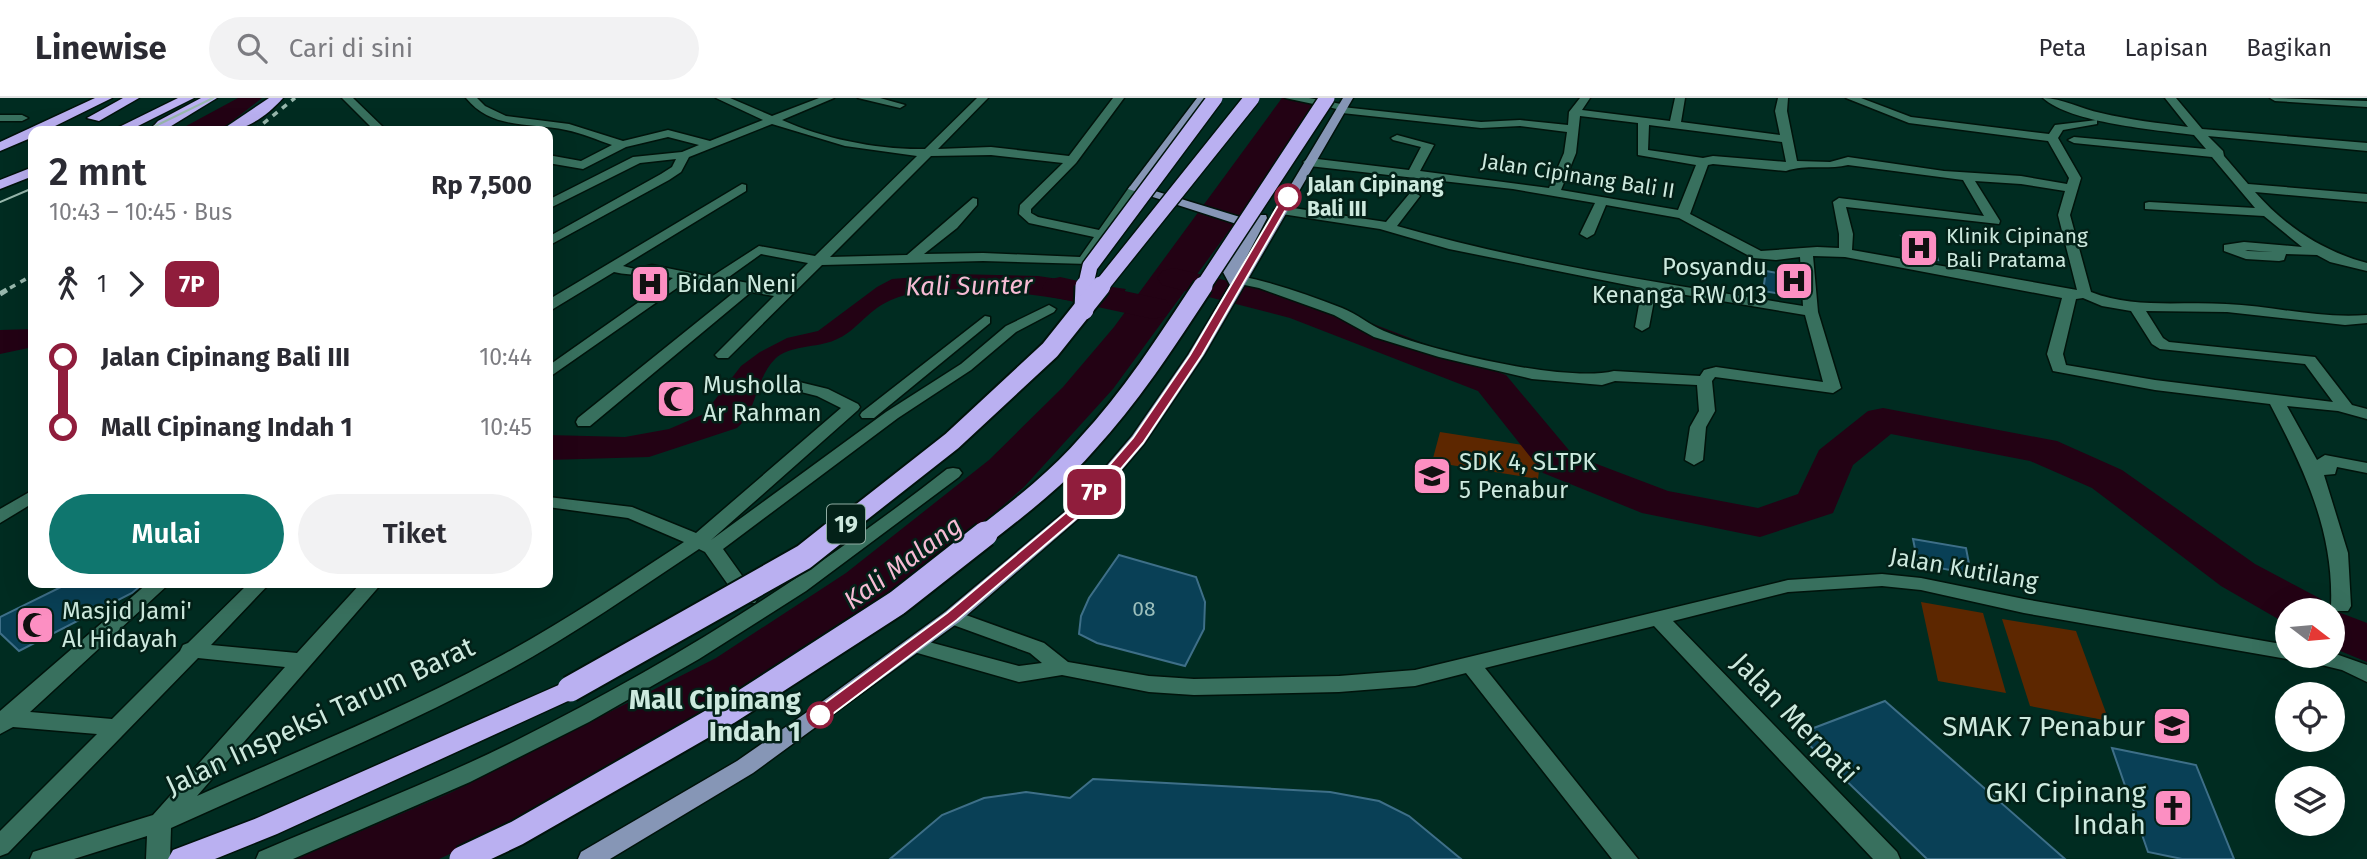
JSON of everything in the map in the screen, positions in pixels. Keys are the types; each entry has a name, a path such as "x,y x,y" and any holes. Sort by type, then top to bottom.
{"highway":[{"path":"47,126 106,98"},
{"path":"75,126 133,98"},
{"path":"129,126 188,98"},
{"path":"161,126 211,98"},
{"path":"238,126 277,98"},
{"path":"254,126 293,98"},
{"path":"1084,310 1085,284 1090,266 1215,98"},
{"name":"19","path":"183,859 267,826 570,688 804,557 952,440 1051,350 1252,98"},
{"path":"462,859 517,833 728,712 897,603 1018,508 1087,444 1143,377 1336,103"},
{"path":"0,147 28,135"},
{"path":"0,160 28,147"},
{"path":"0,185 28,173"},
{"path":"0,196 28,186"}],"main road":[{"path":"1203,98 1134,189 1254,225"},
{"path":"590,859 745,767 952,617 1080,508 1138,440 1224,309 1307,166 1336,103"},
{"path":"1238,284 1230,272 1254,225 1289,177 1307,166"}],"street":[{"path":"347,98 376,126"},
{"path":"471,98 488,115 505,121 570,127 622,145"},
{"path":"721,98 748,107 774,122 845,144 930,153 990,151 1072,160"},
{"path":"553,202 637,160 684,155 774,122 829,98"},
{"path":"863,98 900,105"},
{"path":"723,355 983,98"},
{"path":"1105,235 1034,220 1025,214 1025,208 1072,160 1119,98"},
{"path":"1290,98 1481,125 1520,123 1573,129"},
{"path":"1554,191 1570,153 1575,112 1585,98"},
{"path":"1675,126 1680,98"},
{"path":"1783,98 1781,111 1787,165"},
{"path":"1853,98 1909,120 2056,132 2075,123 2121,122"},
{"path":"2170,98 2219,154 2264,212 2314,252 2335,261 2367,267"},
{"path":"2275,98 2367,102"},
{"path":"2360,98 2367,102"},
{"path":"2367,147 2121,122 2062,108 2050,100 2048,106 2075,178 2073,189 2064,203 2064,215 2077,295 2055,354 2059,368 2276,401 2342,407 2367,414"},
{"path":"1575,112 1786,139"},
{"path":"0,118 22,118"},
{"path":"1644,122 1642,153 1703,162 1713,160 1830,166 1848,161 1967,177 2004,178 2073,189"},
{"path":"553,160 579,166 622,145 668,133 708,144"},
{"path":"1397,138 1428,145 1413,173"},
{"path":"2074,140 2219,154"},
{"path":"553,239 665,177 677,169 684,155"},
{"path":"1682,215 1703,162"},
{"name":"Jalan Cipinang Bali II","path":"1307,166 1413,173 1603,199 1682,215 1758,255 1845,253 2136,307 2227,308 2346,321 2367,319"},
{"path":"1845,253 1846,234 1839,202 1993,221 1967,177"},
{"path":"553,303 742,188"},
{"path":"2246,188 2367,198"},
{"path":"712,282 759,250 820,261 911,258 1084,261 1105,235 1134,189"},
{"path":"1388,228 1414,196"},
{"path":"1587,234 1603,199"},
{"path":"2255,200 2367,208"},
{"path":"911,258 952,225 973,202"},
{"path":"2149,206 2264,212"},
{"path":"1280,210 1388,228 1449,245 1650,285 1811,312"},
{"path":"1695,460 1698,427 1707,411 1704,381 1710,373 1833,388 1811,312 1806,252"},
{"path":"2280,252 2314,252"},
{"path":"611,267 635,273 652,269 786,294"},
{"path":"553,369 684,276"},
{"path":"1238,284 1263,285 1339,312 1379,334 1506,369 1602,380 1614,376 1704,381"},
{"path":"1642,327 1650,285"},
{"path":"584,422 749,287"},
{"path":"2136,307 2157,341 2165,346 2310,360 2343,402 2342,407"},
{"path":"872,420 966,367 1011,330 1049,309"},
{"path":"705,544 872,420 985,320"},
{"path":"787,384 822,392 872,420"},
{"path":"2276,401 2313,468 2330,515 2344,571 2342,598"},
{"path":"705,544 852,407"},
{"path":"2313,468 2329,470 2325,460 2367,468"},
{"path":"268,859 524,746 812,579 953,473"},
{"path":"0,517 28,498"},
{"path":"553,503 632,513 705,544 758,612"},
{"name":"Jalan Inspeksi Tarum Barat","path":"158,859 159,823 427,702 501,665 705,544"},
{"name":"Jalan Kutilang","path":"1062,668 1149,684 1248,687 1415,678 1788,586 1882,580 1921,584 2024,606 2275,650"},
{"path":"3,721 154,588"},
{"path":"0,846 190,650 255,588"},
{"path":"42,859 159,823 367,588"},
{"path":"952,617 1037,648 1062,668"},
{"name":"Jalan Merpati","path":"1659,619 1888,859"},
{"path":"914,645 1018,674 1062,668"},
{"path":"190,650 299,662"},
{"path":"2345,663 2367,674"},
{"path":"1470,664 1626,859"},
{"path":"3,721 115,727"}],"shaded area":[{"path":"1440,432 1542,448 1538,479 1432,462"},
{"path":"1921,602 1983,613 2006,693 1938,681"},
{"path":"2002,619 2076,631 2109,721 2030,706"}],"water":[{"path":"238,98 262,98 226,126 186,126"},
{"name":"Kali Malang","path":"1282,98 1315,98 1302,131 1113,389 1024,487 970,535 813,650 478,841 439,859 296,859 452,792 716,658 846,573 989,460 1063,387 1114,327"},
{"path":"954,274 1038,276 1126,289 1113,308 1001,291 970,289 914,293 882,305 835,340 781,354 768,367 749,413 737,428 649,457 553,460 553,435 625,437 669,429 704,414 741,366 760,352 787,338 818,331 892,279"},
{"path":"28,329 28,348 0,354 0,330"}],"building":[{"name":"Klinik Cipinang Bali Pratama","path":"1901,236 1932,240 1938,260 1906,256"},
{"path":"1766,271 1799,277 1800,297 1763,291"},
{"path":"1913,539 1966,548 1971,574 1918,564"},
{"path":"1119,555 1196,577 1205,602 1204,629 1185,666 1097,643 1079,634 1081,616 1089,598"},
{"name":"Masjid Jami' Al Hidayah","path":"59,588 138,588 19,651 0,633 0,617"},
{"path":"1885,701 2065,859 1927,859 1798,734"},
{"name":"GKI Cipinang Indah","path":"2112,748 2196,765 2234,859 2182,859 2148,852"},
{"path":"1093,779 1330,792 1379,801 1409,816 1461,859 890,859 942,815 984,798 1026,792 1070,798"}],"waterway":[{"path":"1174,278 1303,310 1492,383 1558,464 1658,503 1760,523 1817,503 1834,459 1883,420 2042,450 2107,479 2238,575 2280,598"},
{"name":"Kali Sunter","path":"1060,288 1153,308"},
{"path":"2345,633 2367,644"}],"tram line":[{"path":"155,126 213,98"},
{"path":"0,202 28,190"}],"railway":[{"path":"260,126 295,98"},
{"path":"10,288 28,278"},
{"path":"0,294 13,286"}],"bus line":[{"name":"7P","path":"820,715 952,617 1080,508 1138,440 1196,355 1288,197"}],"place":[{"name":"Jalan Cipinang Bali III","path":"1288,197"},
{"name":"Klinik Cipinang Bali Pratama","path":"1919,248"},
{"name":"Posyandu Kenanga RW 013","path":"1794,281"},
{"name":"Bidan Neni","path":"650,284"},
{"name":"Musholla Ar Rahman","path":"676,399"},
{"name":"SDK 4, SLTPK 5 Penabur","path":"1432,476"},
{"name":"Masjid Jami' Al Hidayah","path":"35,625"},
{"name":"Mall Cipinang Indah 1","path":"820,715"},
{"name":"SMAK 7 Penabur","path":"2172,726"},
{"name":"GKI Cipinang Indah","path":"2173,808"}]}
